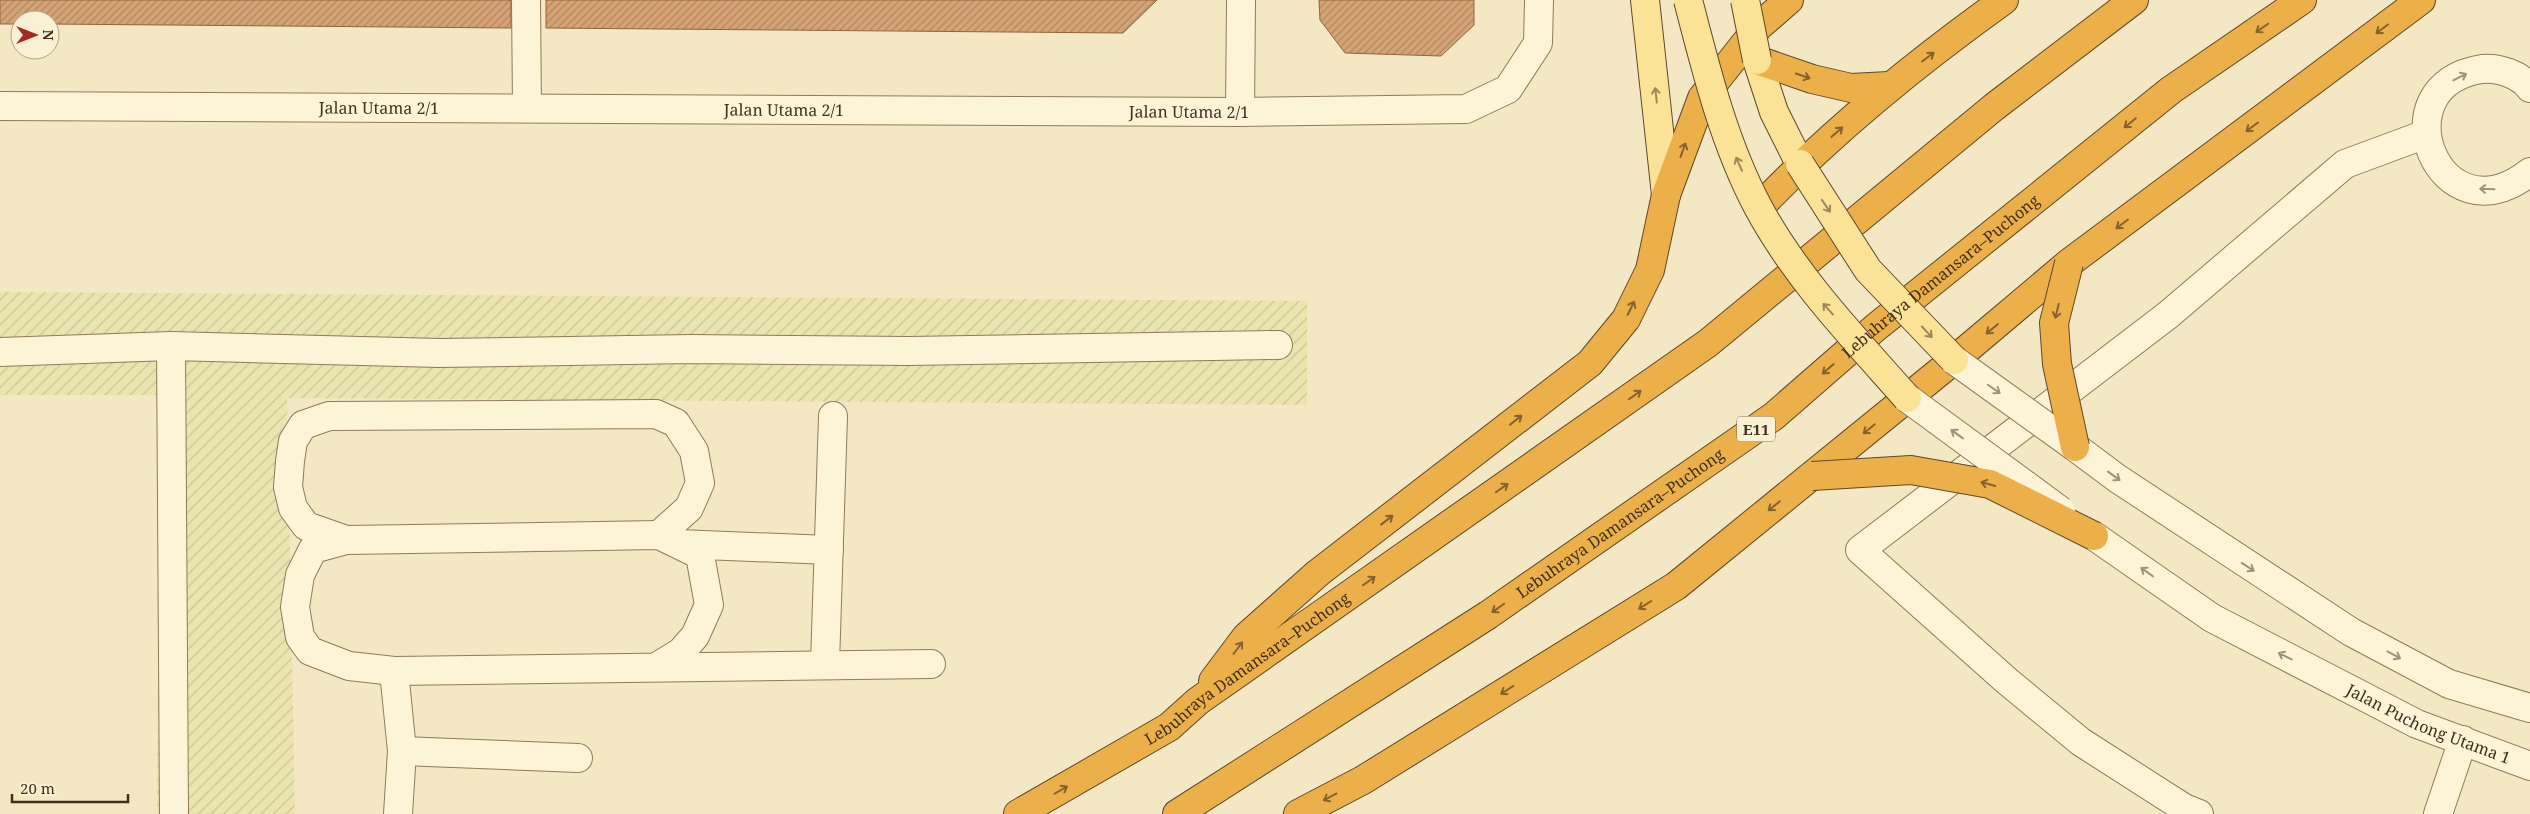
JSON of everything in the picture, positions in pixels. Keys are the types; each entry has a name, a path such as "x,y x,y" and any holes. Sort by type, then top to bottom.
{"highway":[{"path":"1198,701 1246,637 1318,573 1590,363 1626,319 1650,270 1666,195 1702,98 1759,26 1789,0"},
{"path":"1759,208 1800,164 1889,86 2004,0"},
{"name":"Lebuhraya Damansara–Puchong","path":"1018,814 1169,727 1198,701 1708,343 1994,106 2134,0"},
{"name":"Lebuhraya Damansara–Puchong","path":"1177,814 1488,615 1774,416 1875,328 2171,90 2302,0"},
{"path":"1298,814 1363,780 1676,586 1954,360 2069,263 2421,0"},
{"path":"1757,60 1812,79 1851,88 1889,86"},
{"path":"2069,263 2054,323 2057,364 2075,447"},
{"path":"1812,476 1911,470 1990,484 2094,536"}],"main road":[{"path":"1645,0 1666,195"},
{"path":"1688,0 1720,111 1736,157 1759,208 1815,294 1907,398"},
{"path":"1745,0 1757,60 1774,112 1800,164 1868,270 1954,360"}],"street":[{"path":"526,0 527,108"},
{"path":"1240,112 1241,0"},
{"name":"Jalan Utama 2/1","path":"0,106 1240,112 1466,109 1508,89 1538,43 1539,0"},
{"path":"2525,181 2492,191 2468,188 2447,177 2432,157 2426,134 2429,110 2441,88 2461,74 2484,69 2508,72 2530,88"},
{"path":"2199,814 2184,808 2081,742 2007,681 1860,550 2168,315 2345,164 2426,134"},
{"path":"0,352 170,346 440,353 690,349 909,351 1278,345"},
{"path":"170,346 174,814"},
{"path":"1954,360 2118,479 2351,632 2449,684 2530,708"},
{"name":"Jalan Puchong Utama 1","path":"1907,398 2094,536 2212,618 2417,724 2530,766"},
{"path":"346,540 306,526 293,508 288,487 293,441 303,425 329,416 656,414 676,424 694,451 700,483 689,508 669,539"},
{"path":"825,664 833,416"},
{"path":"829,550 669,539 346,540 312,549 300,575 295,607 300,637 310,651 349,666 394,671 658,666 931,664"},
{"path":"658,666 686,647 695,636 709,605 700,555 669,539"},
{"path":"394,671 402,751 398,814"},
{"path":"2438,814 2463,740"},
{"path":"402,751 578,758"}],"shaded area":[{"path":"0,292 1307,301 1307,405 287,398 295,814 157,814 160,395 0,395"}],"building":[{"path":"0,0 511,0 511,28 60,24 60,10 10,10 10,24 0,24"},
{"path":"546,0 1157,0 1123,33 546,28"},
{"path":"1319,0 1474,0 1474,25 1441,56 1345,53 1320,20"}]}
